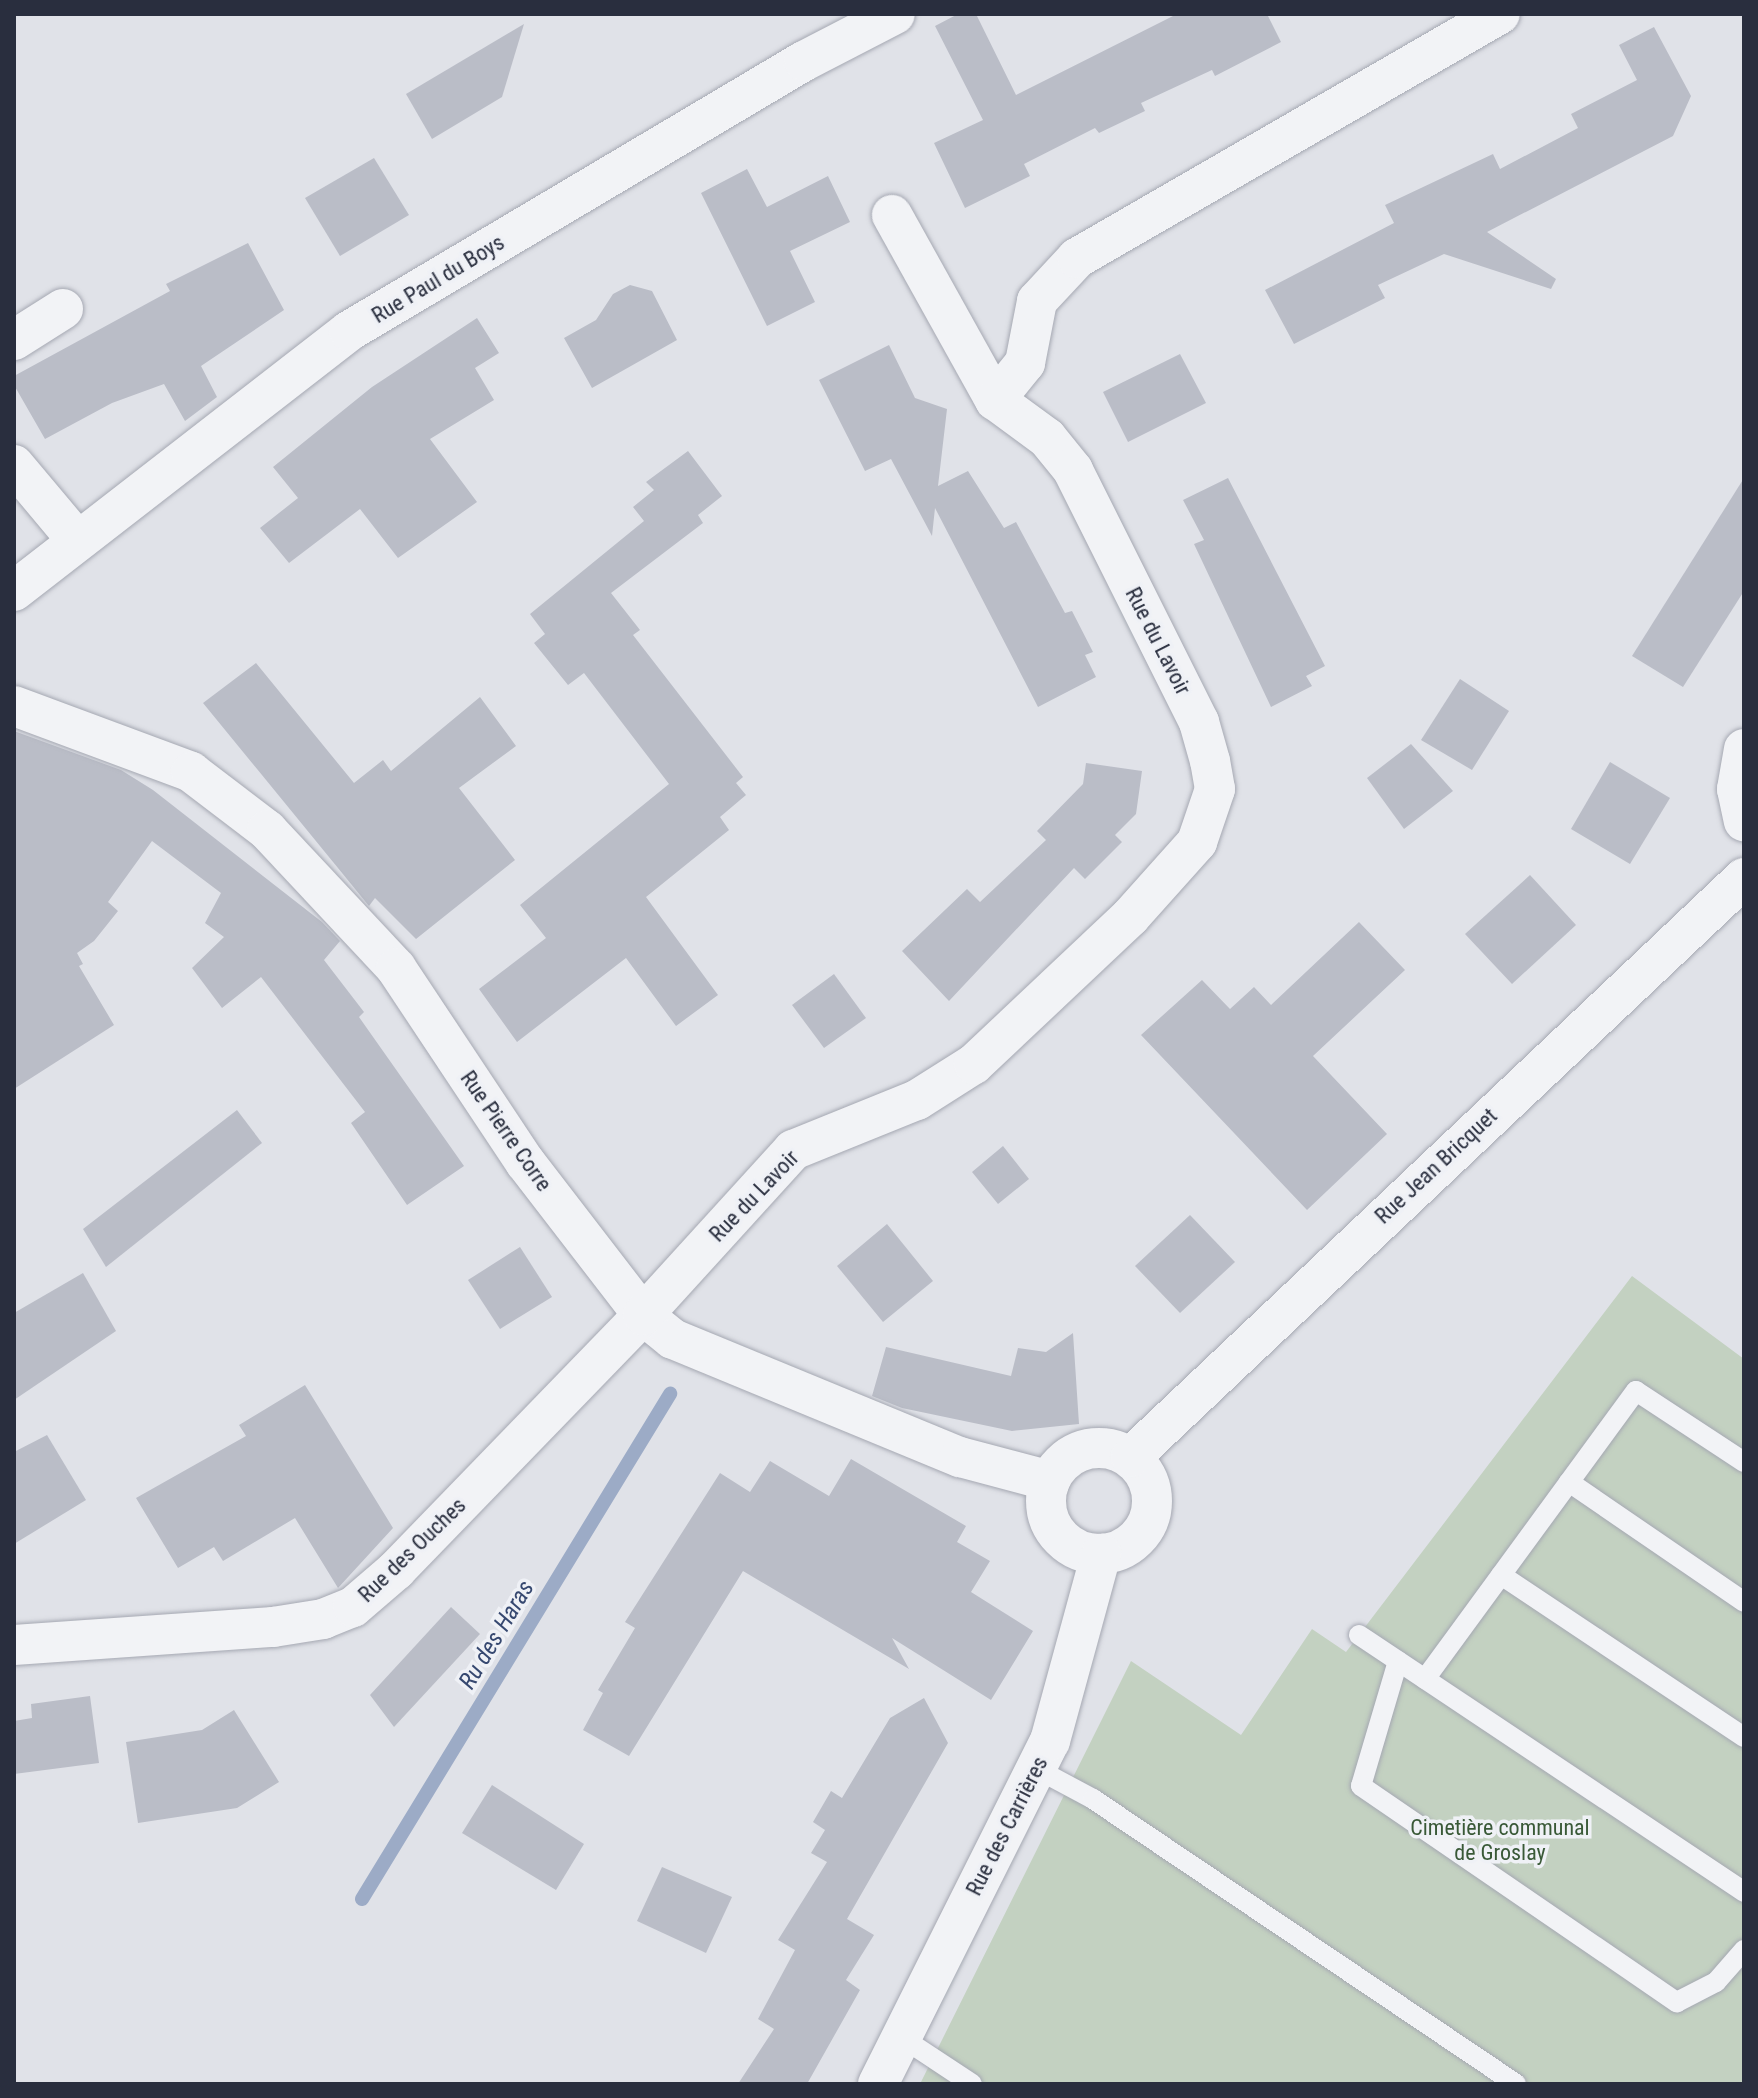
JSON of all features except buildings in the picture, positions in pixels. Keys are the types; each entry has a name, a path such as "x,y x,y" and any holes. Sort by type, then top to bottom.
{"street":[{"name":"Rue Paul du Boys","path":"14,591 76,539 349,331 817,54 895,14"},
{"path":"892,215 995,400 1025,363 1037,301 1077,258 1500,14"},
{"path":"14,340 63,309"},
{"name":"Rue du Lavoir","path":"643,1315 793,1150 917,1100 974,1064 1130,917 1197,842 1215,789 1199,722 1073,470 1047,438 995,400"},
{"path":"14,465 76,539"},
{"name":"Rue Pierre Corre","path":"14,706 191,772 267,830 396,968 525,1162 643,1315 673,1339 960,1457 1050,1481"},
{"path":"1744,749 1737,789 1744,821"},
{"name":"Rue Jean Bricquet","path":"1131,1457 1744,878"},
{"name":"Rue des Ouches","path":"14,1645 273,1627 323,1619 353,1607 396,1570 643,1315"},
{"path":"1084,1449 1117,1450 1131,1457 1150,1483 1150,1516 1132,1543 1101,1554 1076,1548 1055,1532 1045,1498 1050,1481 1063,1461 1084,1449"},
{"name":"Rue des Carrières","path":"878,2084 1050,1741 1101,1554"}],"lane":[{"path":"1425,1679 1636,1391 1744,1462"},
{"path":"1569,1482 1744,1602"},
{"path":"1501,1575 1744,1737"},
{"path":"1359,1635 1744,1892"},
{"path":"1398,1661 1361,1786 1677,2002 1716,1982 1744,1950"},
{"path":"1035,1768 1093,1799 1516,2084"},
{"path":"901,2037 972,2084"}],"green space":[{"name":"Cimetière communal de Groslay","path":"1632,1276 1744,1359 1744,2084 920,2084 1131,1661 1241,1735 1312,1629 1346,1652"}],"waterway":[{"name":"Ru des Haras","path":"362,1899 670,1394"}]}
